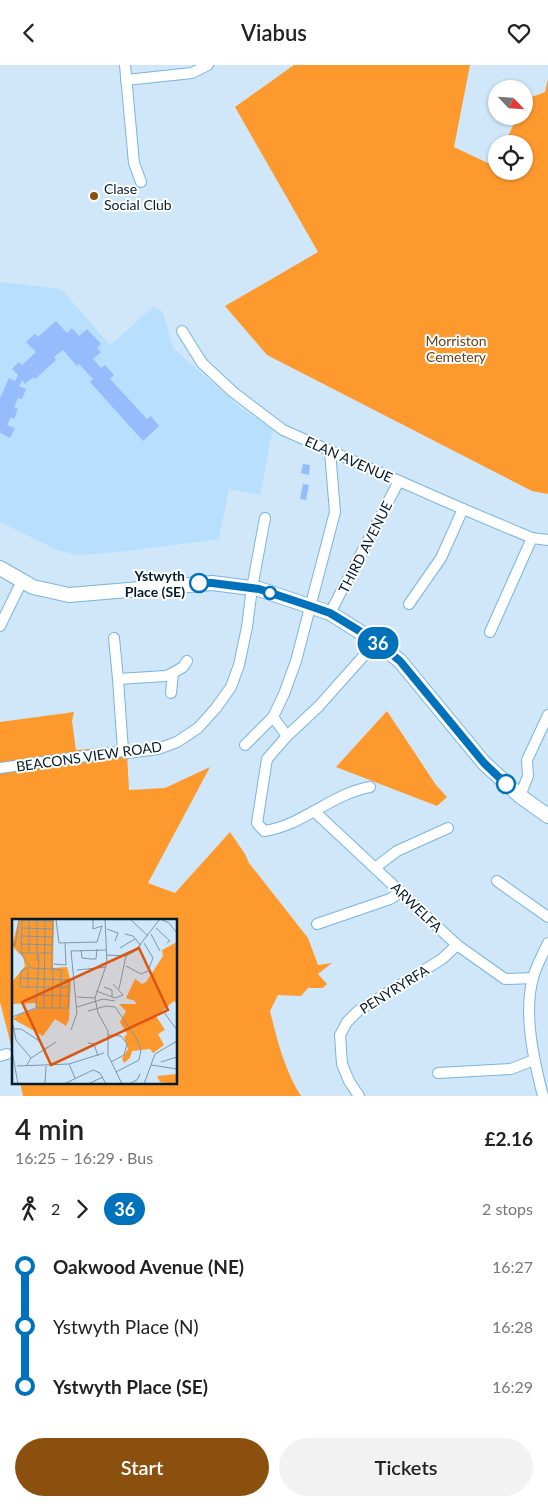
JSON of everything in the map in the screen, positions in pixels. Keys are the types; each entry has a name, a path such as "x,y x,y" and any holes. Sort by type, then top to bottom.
{"street":[{"path":"125,65 134,163 141,182"},
{"path":"126,80 192,73 208,65"},
{"name":"ELAN AVENUE","path":"182,331 202,363 233,393 283,430 463,509 532,537 548,540"},
{"path":"245,745 273,717 296,661 335,512 330,451"},
{"name":"THIRD AVENUE","path":"330,613 399,481"},
{"path":"409,604 441,558 463,509"},
{"name":"BEACONS VIEW ROAD","path":"0,768 123,751 127,753 158,749 178,742 198,728 231,687 239,665 247,627 264,518"},
{"path":"490,632 532,537"},
{"path":"0,568 33,587 69,595 212,583 252,588 330,613 376,641 400,661 484,763 520,796 548,816"},
{"path":"0,626 22,581"},
{"path":"114,638 123,751"},
{"path":"370,787 336,798 314,811 274,829 264,831 257,823 267,759 287,736 319,705 376,641"},
{"path":"118,679 166,676 183,667 187,661"},
{"path":"170,693 173,673"},
{"path":"520,796 528,776 527,760 548,715"},
{"path":"273,717 287,736"},
{"name":"ARWELFA","path":"314,811 376,867 457,945 505,979 533,978"},
{"path":"376,867 397,851 448,828"},
{"path":"497,881 548,917"},
{"path":"317,923 390,899 401,892"},
{"path":"543,1096 534,1060 528,1005 533,978 548,943"},
{"name":"PENYRYRFA","path":"359,1096 349,1081 342,1064 340,1035 348,1022 358,1011 442,959 457,945"},
{"path":"438,1073 511,1069 534,1060"}],"shaded area":[{"path":"0,282 61,289 110,345 154,306 163,312 173,348 242,409 273,429 260,495 229,489 219,539 128,551 78,555 57,550 0,522"}],"green space":[{"name":"Morriston Cemetery","path":"294,65 470,65 454,147 488,163 488,180 533,180 533,135 508,135 514,125 533,125 533,96 545,92 548,79 548,494 532,491 267,355 225,306 318,252 235,107"},
{"path":"387,711 436,785 447,797 437,806 336,767"},
{"path":"74,712 72,721 76,750 116,747 127,753 129,790 165,788 210,767 148,883 175,893 230,832 249,863 308,938 318,965 332,963 318,974 327,984 323,988 308,988 301,996 278,995 270,1011 286,1066 301,1096 23,1096 20,1083 178,1083 178,919 12,919 12,1049 0,1002 0,722"}],"building":[{"path":"56,321 67,333 72,328 79,336 87,329 101,344 97,348 101,352 93,359 101,368 105,365 114,375 110,379 147,419 151,416 159,426 143,441 90,382 93,379 79,364 77,366 63,350 54,357 56,360 35,379 33,377 25,384 22,380 19,386 26,389 22,399 18,398 14,407 18,409 14,419 11,417 7,425 15,428 10,438 0,433 0,398 9,378 15,381 18,375 12,369 19,362 22,365 36,352 26,342 35,334 38,337"},
{"path":"303,464 310,465 309,475 301,473"},
{"path":"303,484 309,485 306,500 300,499"}],"bus line":[{"name":"36","path":"199,583 237,585 259,589 330,613 376,641 400,661 484,763 506,784"}],"place":[{"name":"Clase Social Club","path":"94,196"},
{"name":"Ystwyth Place (SE)","path":"199,583"}]}
